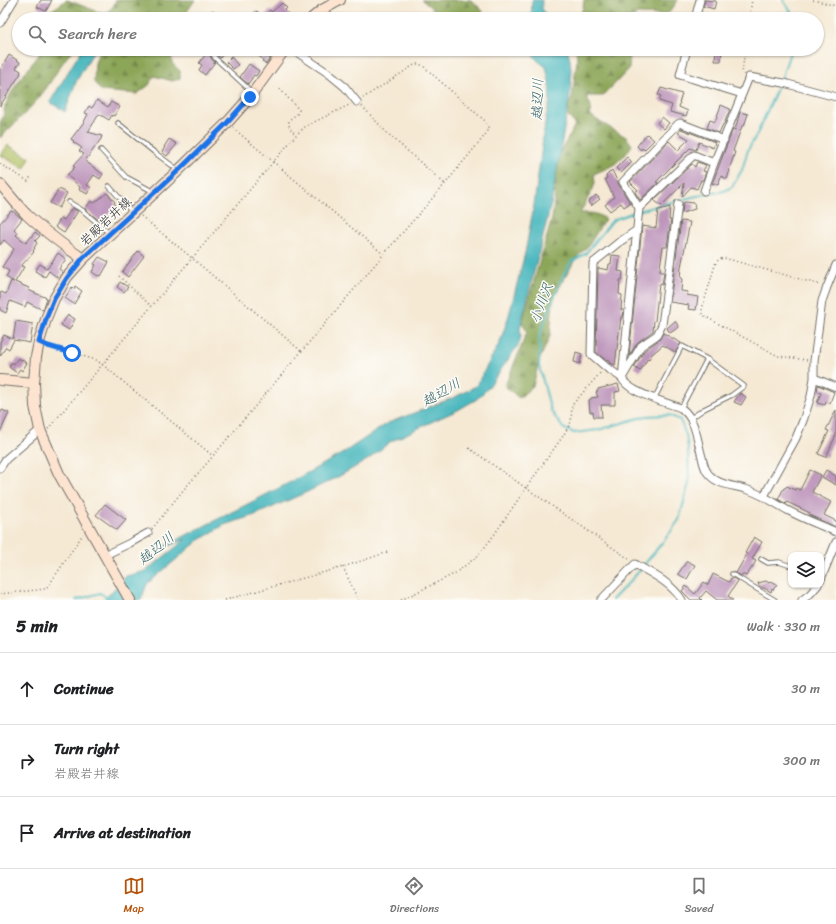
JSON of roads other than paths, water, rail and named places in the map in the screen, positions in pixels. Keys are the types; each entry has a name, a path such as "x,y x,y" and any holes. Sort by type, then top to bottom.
{"main road":[{"path":"320,12 340,0"},
{"name":"岩殿岩井線","path":"130,600 60,474 41,432 35,406 34,383 39,342 54,299 67,278 83,258 155,193 227,123 253,92 280,56"},
{"path":"0,184 26,214 42,229 83,258"},
{"path":"0,380 34,383"}],"street":[{"path":"0,23 14,0"},
{"path":"697,12 700,0"},
{"path":"302,56 328,73 345,87 358,102"},
{"path":"685,56 680,75 742,94"},
{"path":"705,188 704,191 749,77 784,83 836,98"},
{"path":"622,378 639,208 623,182 680,123 724,140"},
{"path":"639,208 694,154 714,163"},
{"path":"622,378 642,346 657,335 662,326 678,204"},
{"path":"637,230 593,263 591,354 622,378 628,385 645,395 686,411 691,418 694,427 704,466 712,478 722,483 745,488 764,496 796,514 836,532"},
{"path":"764,496 796,438 811,396 822,301 836,264"},
{"path":"814,378 836,387"},
{"path":"0,468 6,460 41,432"},
{"path":"105,555 148,533"},
{"path":"824,572 836,542"},
{"path":"601,600 635,564 663,581 677,592 682,600"},
{"path":"802,600 815,588"}],"lane":[{"path":"214,56 253,92"},
{"path":"118,123 148,148 179,170"},
{"path":"101,150 126,177 155,193"},
{"path":"109,186 133,212"},
{"path":"69,202 91,218 109,234"},
{"path":"654,399 682,346 707,359 744,386 732,395 691,418"},
{"path":"681,408 707,359"},
{"path":"761,559 768,563 779,562 788,565"},
{"path":"732,574 775,600"}],"water":[{"path":"532,0 542,0 544,12 531,12"},
{"path":"78,56 91,56 76,82 65,112 50,102"},
{"path":"534,56 569,56 571,89 551,204 520,328 521,336 519,344 488,388 477,399 458,410 390,442 369,459 338,477 255,515 224,525 198,541 147,584 141,600 104,600 126,576 146,571 186,539 153,552 283,486 340,455 388,423 455,397 476,386 500,342 509,315 525,253 534,205 546,117 550,101 549,81 546,67"}],"waterway":[{"name":"小川沢","path":"783,0 791,12"},
{"name":"小川沢","path":"781,80 789,56"},
{"name":"小川沢","path":"612,600 635,576 679,520 689,483 686,435 680,420 669,415 646,416 598,430 574,433 563,428 551,411 539,366 539,340 541,331 561,280 571,262 585,254 613,220 634,212 692,197 724,191 732,187 742,170 748,150 758,132 779,84"},
{"path":"76,600 100,593 111,600"}],"water label":[{"name":"越辺川","path":"537,99"},
{"name":"越辺川","path":"441,392"},
{"name":"越辺川","path":"156,548"}]}
